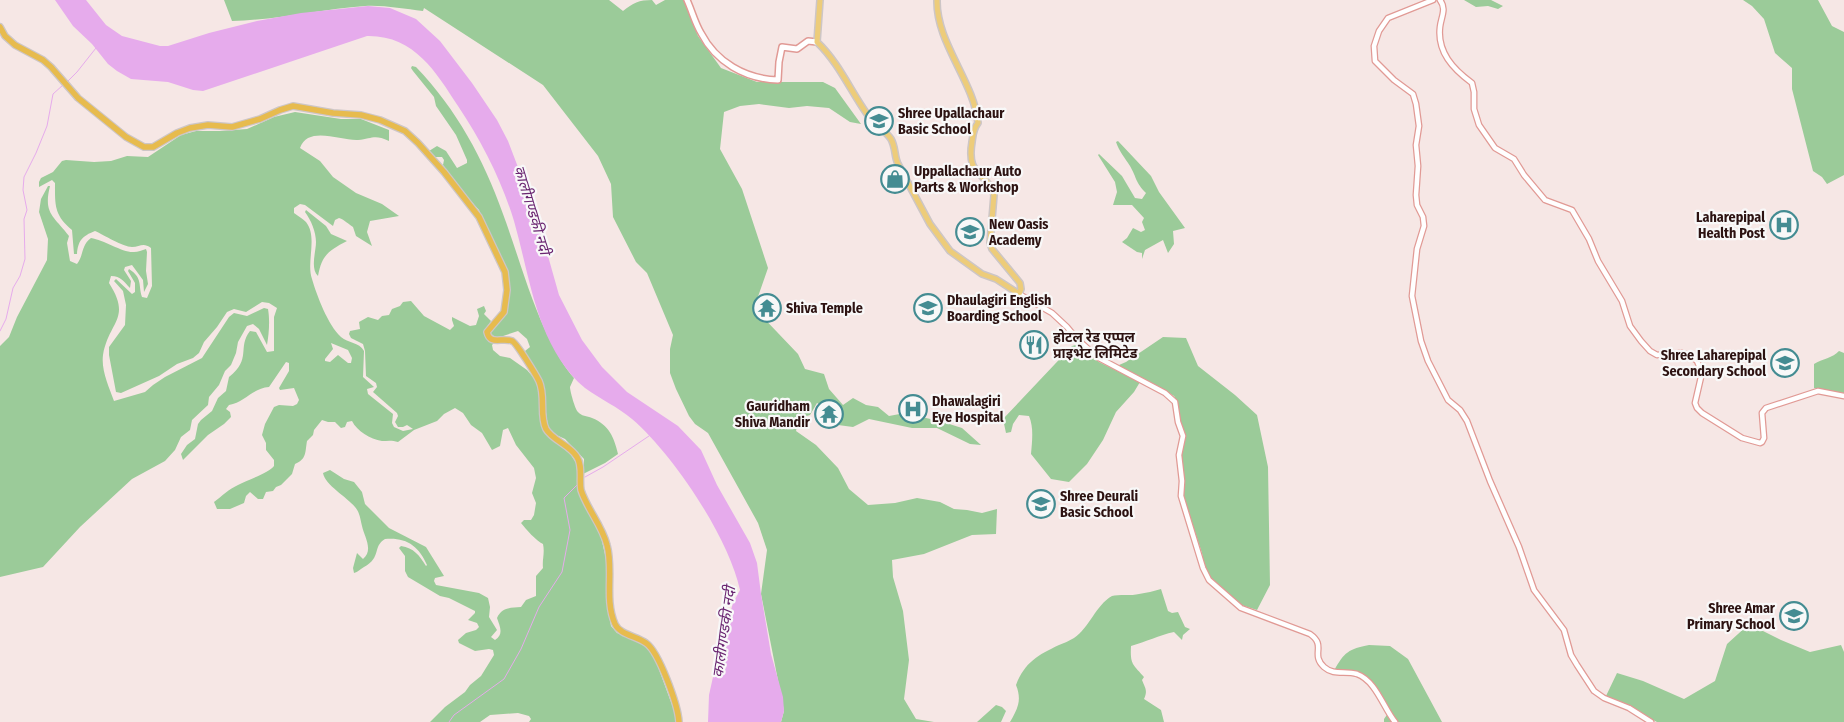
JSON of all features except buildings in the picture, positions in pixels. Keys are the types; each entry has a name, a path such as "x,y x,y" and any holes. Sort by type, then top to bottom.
{"highway":[{"path":"0,27 9,41 45,62 72,92 126,137 144,147 153,147 190,128 208,125 232,127 260,119 286,107 296,106 339,114 361,115 380,120 400,128 418,143 444,172 479,217 505,272 507,290 504,312 486,332 487,335 495,341 512,341 520,349 542,389 546,429 578,457 580,462 581,489 608,548 609,595 614,622 620,630 636,636 653,649 657,655 673,697 679,722"}],"main road":[{"path":"687,0 696,23 709,47 734,68 749,76 778,80 782,47 797,49 808,41 817,42 841,69 868,116 890,137 895,149 894,156 898,164 930,224 950,251 982,274 996,279 1019,294 1021,289 1020,283 992,250 990,243 994,195 992,189 973,167 971,161 970,151 974,128 978,123 977,118 967,87 940,23 938,0"},
{"path":"817,42 820,0"}],"street":[{"path":"1433,0 1388,18 1379,31 1374,46 1376,61 1394,80 1413,94 1416,104 1419,126 1416,145 1418,166 1416,195 1417,205 1423,217 1424,226 1417,249 1412,296 1421,341 1428,361 1448,400 1460,410 1467,421 1490,481 1519,547 1534,590 1564,630 1571,655 1577,665 1594,691 1604,698 1629,708 1651,722"},
{"path":"1440,0 1444,7 1440,28 1441,45 1453,67 1472,83 1474,109 1479,125 1495,148 1514,159 1545,200 1572,210 1589,239 1598,261 1622,301 1630,326 1650,351 1660,355 1681,353 1689,355 1697,361 1700,366 1701,377 1695,403 1699,410 1742,438 1760,443 1764,438 1762,413 1766,408 1811,392 1829,392 1844,396"},
{"path":"1019,294 1056,316 1097,357 1165,393 1175,402 1178,422 1184,436 1179,456 1182,481 1181,496 1209,580 1241,608 1317,638 1319,662 1329,671 1356,674 1368,682 1395,722"}],"green space":[{"path":"224,0 609,0 623,11 640,1 652,0 656,5 665,0 690,0 685,4 698,36 721,68 757,82 823,82 835,88 861,124 850,122 829,108 807,106 789,108 759,104 740,106 724,112 720,149 742,189 768,268 754,308 798,354 805,369 824,374 829,389 843,405 853,398 866,405 878,407 889,416 905,413 943,422 962,428 981,445 970,444 937,428 912,428 869,419 853,427 838,425 832,419 835,413 817,403 810,415 800,418 796,431 816,445 838,468 849,489 868,505 895,503 917,498 940,502 954,509 982,513 997,509 996,534 972,535 924,554 892,560 893,577 903,611 909,660 904,699 916,719 934,722 781,722 784,711 761,594 767,550 758,523 708,433 695,424 689,416 676,389 670,373 670,349 673,335 647,273 636,262 613,217 611,184 598,156 543,85 424,8 423,11 365,6 266,19 232,21"},
{"path":"1464,0 1491,0 1503,6 1498,9 1488,6 1476,7"},
{"path":"1743,0 1818,0 1832,26 1844,32 1844,175 1827,184 1822,177 1813,171 1792,89 1792,68 1775,53 1764,19 1752,6"},
{"path":"412,66 416,67 444,100 467,136 487,173 544,326 561,361 574,378 570,387 577,410 581,414 603,424 615,442 618,454 583,474 584,459 565,439 552,433 548,427 542,383 526,357 525,351 530,347 527,339 518,331 497,338 489,333 503,316 509,291 508,275 479,210 461,190 443,165 444,160 442,157 434,157 429,151 437,146 446,151 457,168 467,163 456,135 436,106 434,97 411,68"},
{"path":"295,112 341,119 361,119 389,130 389,141 376,137 351,140 317,136 310,137 304,141 300,148 320,161 333,177 356,193 382,204 399,216 370,221 367,232 372,246 356,236 353,227 339,218 335,220 333,226 305,205 300,204 294,208 294,213 306,222 309,228 312,242 311,272 314,286 324,310 336,332 364,351 363,377 374,387 367,389 368,394 393,414 392,423 394,427 403,431 413,429 407,425 398,427 395,422 398,416 397,413 373,392 377,387 376,383 366,376 365,351 363,344 351,338 350,331 360,329 359,322 368,317 378,320 382,316 389,315 392,309 400,306 403,302 411,301 424,316 450,330 454,326 452,317 470,326 476,325 479,316 477,309 484,306 486,311 484,314 491,321 484,331 486,338 494,343 492,345 493,350 500,356 510,358 527,370 538,383 546,433 571,455 576,463 580,493 601,537 606,559 606,599 611,626 617,633 644,644 654,656 675,713 675,722 529,722 531,719 529,716 518,713 490,715 480,722 430,722 481,676 494,655 493,650 475,651 459,643 458,640 466,633 479,627 477,623 468,620 475,611 449,598 440,596 408,577 405,571 405,556 399,548 401,546 413,550 427,565 424,558 411,544 405,541 385,539 379,545 373,560 354,573 353,568 357,553 363,559 368,551 360,516 357,509 328,482 323,473 330,470 344,479 354,482 362,492 365,504 389,528 426,547 444,576 435,578 436,585 479,593 488,598 490,607 489,617 497,630 491,637 495,640 500,635 497,618 499,614 507,609 521,607 526,600 536,596 536,576 543,568 543,544 534,538 521,523 524,520 531,520 534,515 536,503 532,493 536,478 534,468 516,445 508,428 503,430 500,446 492,450 482,433 471,425 463,413 455,408 444,414 437,421 414,430 398,442 377,440 357,428 352,421 347,422 345,427 341,428 335,422 322,420 307,441 304,457 295,464 292,474 281,485 273,491 266,492 263,499 258,499 250,492 246,496 244,503 230,509 217,509 214,502 235,487 268,471 274,466 274,460 266,450 266,443 262,435 265,424 274,407 279,405 293,406 299,400 294,388 280,390 279,388 289,371 289,363 286,362 269,387 258,390 240,401 229,405 226,409 230,412 231,417 208,435 183,460 181,454 187,445 195,439 198,424 212,411 218,398 226,391 229,377 240,365 244,343 250,331 256,332 267,352 274,351 274,317 277,308 269,303 262,302 246,312 234,309 227,312 204,342 199,353 193,358 177,364 159,376 121,393 116,392 109,347 125,325 126,305 123,291 114,281 116,279 132,294 135,292 135,283 128,271 129,269 138,279 142,297 147,298 152,286 151,248 144,245 128,246 95,231 81,240 77,254 74,254 72,230 66,225 57,209 55,183 52,180 39,187 41,178 53,172 62,161 94,162 111,161 127,156 148,157 181,135 196,131 247,129 274,117","holes":["331,343 348,350 352,358 351,363 348,363 338,355 330,362 325,361 333,349"]},
{"path":"1118,141 1151,176 1159,192 1185,228 1173,231 1174,244 1168,253 1163,240 1145,250 1142,259 1142,253 1137,252 1122,242 1133,228 1141,232 1145,230 1142,222 1144,218 1132,205 1113,205 1117,192 1115,182 1098,155 1122,176 1135,198 1142,199 1146,193 1138,183 1119,148 1116,142"},
{"path":"48,186 50,186 48,203 51,214 69,236 67,243 70,261 77,264 84,247 91,238 124,251 136,252 146,249 147,252 146,271 148,284 144,292 143,280 132,265 125,267 124,270 131,281 130,288 122,280 114,276 111,276 109,283 116,295 119,313 106,344 103,355 103,367 114,401 145,392 165,377 202,358 229,317 234,313 247,316 264,308 268,309 267,345 259,329 253,324 247,326 238,342 231,365 225,371 219,385 209,397 208,405 192,420 190,430 181,437 175,450 165,461 132,479 80,527 43,567 0,577 0,346 9,337 17,317 47,260 48,239 39,212 41,199"},
{"path":"306,210 326,226 331,234 347,241 327,254 318,276 314,269 315,234 305,212"},
{"path":"1163,337 1186,338 1198,366 1257,415 1268,467 1270,585 1257,610 1241,605 1226,594 1211,580 1205,569 1202,553 1183,496 1184,479 1180,461 1185,436 1180,425 1177,401 1174,396 1166,391 1119,367 1119,365"},
{"path":"1079,344 1099,362 1140,382 1134,392 1116,412 1103,440 1087,464 1069,482 1051,479 1031,454 1032,430 1029,416 1019,415 1013,424 1011,432 1006,433 1003,419 1072,346"},
{"path":"1839,351 1844,353 1844,394 1814,388 1814,364"},
{"path":"1161,589 1168,611 1172,613 1178,612 1185,627 1190,629 1183,635 1182,640 1174,632 1131,646 1131,657 1133,664 1144,677 1142,680 1146,691 1144,699 1161,710 1164,722 1010,722 1018,704 1019,695 1016,685 1024,670 1033,660 1079,634 1101,605 1112,596 1136,595"},
{"path":"1749,624 1810,652 1841,645 1844,652 1844,722 1657,722 1606,696 1617,673 1643,681 1684,699 1715,681 1727,644"},
{"path":"1369,645 1390,646 1408,659 1442,722 1384,722 1389,712 1378,692 1358,673 1334,671 1348,652"},
{"path":"996,705 1006,711 1001,722 977,722"}],"water":[{"name":"कालीगण्डकी नदी","path":"55,0 86,0 106,25 122,36 160,46 168,46 257,21 301,13 368,6 390,8 416,19 440,41 472,83 497,120 508,141 537,217 559,295 582,340 602,367 627,392 678,426 701,450 717,485 750,543 757,563 771,654 783,697 784,711 781,722 708,722 709,695 717,659 733,603 740,590 734,569 712,522 665,453 632,419 578,382 555,352 538,313 514,221 497,176 467,120 441,81 422,58 398,42 384,37 367,36 203,91 193,90 168,82 131,79 117,71 108,64 92,44 73,26"}],"waterway":[{"path":"68,81 96,48"},
{"path":"0,331 6,319 13,288 20,276 25,259 24,219 27,210 23,190 24,177 47,126 53,94 63,85"},
{"path":"585,477 649,436"},
{"path":"449,722 454,715 504,679 521,649 539,607 562,572 570,530 564,498 578,484"}],"place":[{"name":"Shree Upallachaur Basic School","path":"879,121"},
{"name":"Uppallachaur Auto Parts & Workshop","path":"895,179"},
{"name":"Laharepipal Health Post","path":"1784,225"},
{"name":"New Oasis Academy","path":"970,232"},
{"name":"Shiva Temple","path":"767,308"},
{"name":"Dhaulagiri English Boarding School","path":"928,308"},
{"name":"होटल रेड एप्पल प्राइभेट लिमिटेड","path":"1034,345"},
{"name":"Shree Laharepipal Secondary School","path":"1785,363"},
{"name":"Dhawalagiri Eye Hospital","path":"913,409"},
{"name":"Gauridham Shiva Mandir","path":"829,414"},
{"name":"Shree Deurali Basic School","path":"1041,504"},
{"name":"Shree Amar Primary School","path":"1794,616"}]}
